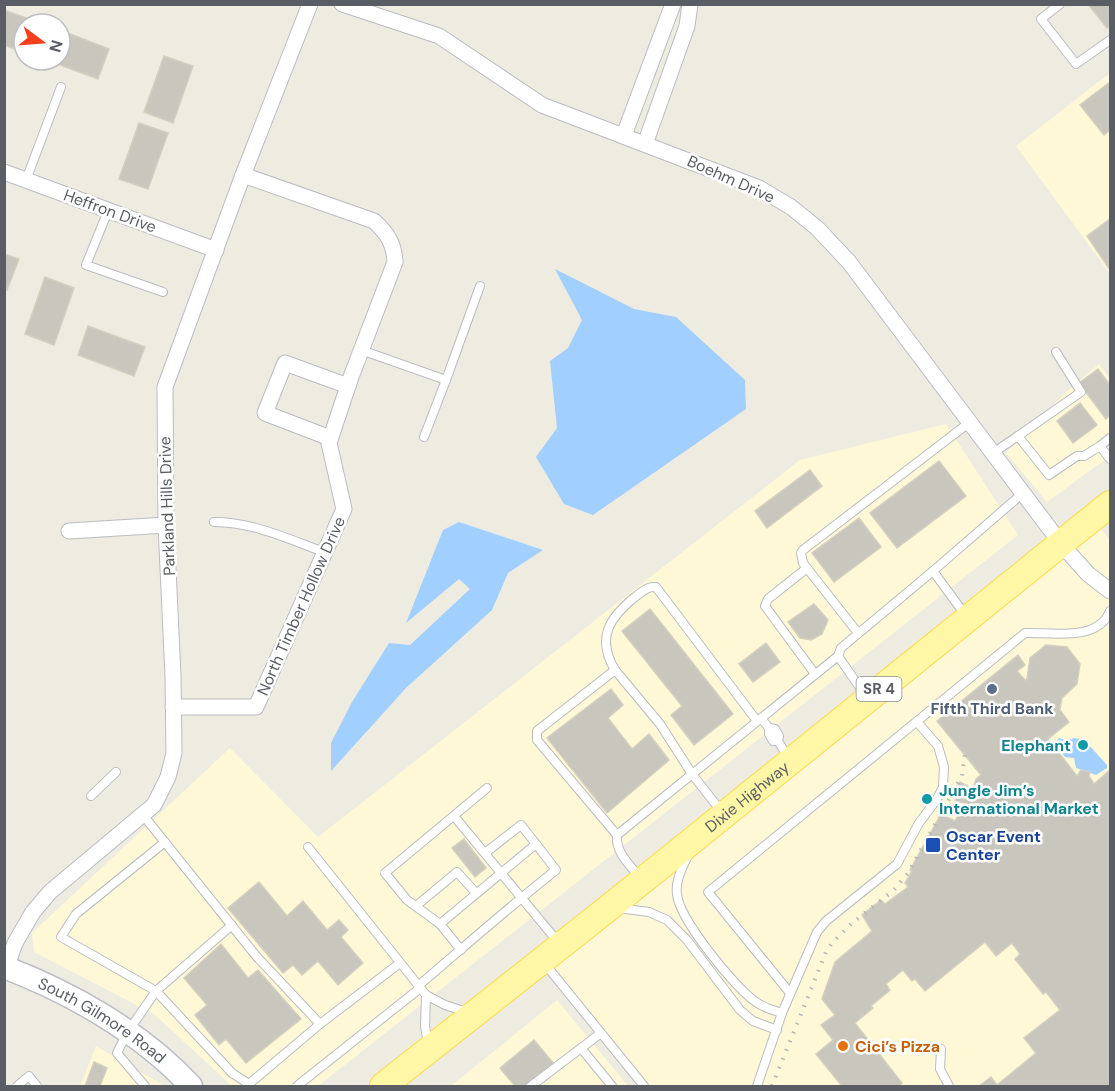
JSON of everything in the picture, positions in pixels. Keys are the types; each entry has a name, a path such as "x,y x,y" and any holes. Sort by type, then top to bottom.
{"main road":[{"name":"Dixie Highway","path":"387,1085 724,815 784,751 868,698 1062,545 1110,504"},
{"name":"South Gilmore Road","path":"5,968 71,998 127,1033 149,1049 185,1085"}],"street":[{"name":"Parkland Hills Drive","path":"5,968 15,943 33,912 50,892 154,805 168,777 174,753 166,525 165,387 243,175 310,4"},
{"name":"Boehm Drive","path":"342,4 439,36 542,105 759,188 791,207 817,228 849,262 1062,545 1088,574 1110,591"},
{"path":"624,135 674,4"},
{"path":"645,144 687,26 690,4"},
{"name":"Heffron Drive","path":"4,172 216,250"},
{"name":"North Timber Hollow Drive","path":"173,707 256,707 344,509 329,443 330,438 395,262 394,248 386,232 374,220 243,175"},
{"path":"330,438 265,413 285,363 348,386"},
{"path":"69,531 166,525"}],"lane":[{"path":"1060,4 1041,19 1076,64 1110,40"},
{"path":"26,180 61,87"},
{"path":"108,211 86,265 163,292"},
{"path":"424,437 480,286"},
{"path":"361,350 446,380"},
{"path":"993,453 1081,392 1056,352"},
{"path":"858,633 803,563 802,550 970,422"},
{"path":"1018,436 1050,475 1077,456 1084,456 1110,438"},
{"path":"1100,446 1110,459"},
{"path":"642,881 620,853 616,842 617,835 838,656 841,648 858,633 1023,493"},
{"path":"214,522 235,522 254,526 324,552"},
{"path":"807,568 768,599 765,606 815,674"},
{"path":"933,571 967,618"},
{"path":"724,815 692,774 660,724 610,661 606,647 606,630 619,610 651,586 656,587 759,720 769,728 775,729 784,751"},
{"path":"790,993 708,892 1025,633 1082,633 1095,630 1108,618 1110,611"},
{"path":"838,656 868,698"},
{"path":"615,670 537,731 537,740 617,835"},
{"path":"757,1086 782,1012 817,932 826,921 897,864 919,823 937,799 942,787 944,767 942,757 938,746 916,722"},
{"path":"91,796 116,772"},
{"path":"461,950 440,924 407,900 385,873 487,788"},
{"path":"143,814 257,957 320,1024"},
{"path":"454,816 521,898 551,953 601,1033 641,1085"},
{"path":"297,1086 556,870 520,825 485,853"},
{"path":"695,838 678,877 676,894 680,908 690,926 736,984 764,1008 782,1012"},
{"path":"165,842 76,914 61,937 156,991 232,1073 249,1084 320,1024 400,963"},
{"path":"440,924 536,844"},
{"path":"308,847 418,987 426,995 445,1005 474,1014"},
{"path":"416,906 457,872 476,893"},
{"path":"611,906 649,912 667,920 687,940 740,1010 753,1021 777,1030"},
{"path":"145,1086 117,1053 127,1033 156,991 232,925"},
{"path":"426,995 425,1026 429,1050"},
{"path":"531,1086 601,1033"},
{"path":"582,1048 612,1086"},
{"path":"941,1049 940,1069 949,1086"},
{"path":"17,1086 28,1076 37,1086"}],"shaded area":[{"path":"1110,73 1110,274 1016,146"},
{"path":"1099,364 1110,379 1110,456 1047,502 1006,453 1066,392"},
{"path":"946,424 1018,535 318,1086 232,1086 154,1014 34,952 32,933 230,748 318,837 800,460"},
{"name":"Jungle Jim’s International Market","path":"1092,519 1110,540 1110,1086 644,1086 542,961"},
{"path":"557,1000 628,1086 451,1086"},
{"path":"96,1046 160,1083 162,1086 80,1086"}],"water":[{"path":"555,269 634,309 676,317 745,380 746,409 593,515 564,504 536,457 557,428 550,361 568,348 582,320"},
{"path":"459,522 543,550 508,573 492,610 406,688 331,771 331,743 352,702 389,643 410,645 470,589 459,579 406,623 443,530"},
{"path":"1059,738 1087,740 1107,768 1096,775 1076,768 1074,758 1065,757 1055,743"}],"building":[{"path":"1088,4 1110,4 1110,25 1107,28"},
{"path":"4,10 12,13 12,48 4,45"},
{"path":"72,35 109,49 98,79 72,69"},
{"path":"164,56 193,66 173,123 144,112"},
{"path":"1110,82 1110,130 1104,135 1080,105"},
{"path":"139,123 168,133 148,189 119,179"},
{"path":"1110,219 1110,270 1087,236"},
{"path":"4,254 19,259 7,290 4,289"},
{"path":"45,277 74,288 54,345 25,334"},
{"path":"88,326 145,347 134,376 78,355"},
{"path":"1098,369 1110,385 1110,415 1106,419 1079,383"},
{"path":"1080,403 1097,425 1073,443 1057,421"},
{"path":"939,461 966,496 897,548 870,513"},
{"path":"810,470 822,486 767,528 755,511"},
{"path":"859,518 881,547 834,582 812,553"},
{"path":"814,604 828,620 822,634 811,640 800,638 788,622"},
{"path":"650,609 733,714 694,745 671,715 682,706 622,631"},
{"path":"766,643 780,662 753,682 739,664"},
{"name":"Jungle Jim’s International Market","path":"1046,645 1067,647 1080,664 1077,684 1062,698 1061,703 1060,710 1069,722 1048,739 1077,776 1081,770 1090,772 1089,776 1094,784 1110,770 1110,1086 979,1086 991,1077 997,1085 1036,1053 1024,1038 1060,1010 1046,992 1043,994 1015,959 1020,954 1012,943 996,956 985,942 925,991 903,970 886,984 890,990 855,1023 902,1083 898,1086 842,1086 816,1054 833,1040 821,1025 835,1015 822,999 835,962 872,931 862,915 881,900 885,904 908,887 905,883 912,871 910,870 941,814 955,821 965,803 955,801 960,782 973,789 976,779 981,775 937,721 1018,655 1025,665 1017,671 1025,680 1027,679 1030,658"},
{"path":"611,689 623,705 608,718 632,749 649,734 669,760 607,813 547,738"},
{"path":"464,839 486,868 475,877 452,848"},
{"path":"259,882 287,916 303,901 327,930 339,920 348,930 341,937 363,963 338,985 318,961 302,975 293,965 283,973 228,908"},
{"path":"221,944 248,978 258,970 301,1019 246,1063 226,1039 219,1045 195,1015 207,1005 184,978"},
{"path":"534,1040 554,1064 527,1086 515,1086 500,1068"},
{"path":"94,1062 107,1068 100,1086 85,1086"}],"railway":[{"path":"772,1086 826,952 851,924 894,890 908,873 962,776 965,753"}],"place":[{"name":"Fifth Third Bank","path":"992,689"},
{"name":"Elephant","path":"1083,745"},
{"name":"Jungle Jim’s International Market","path":"927,799"},
{"name":"Oscar Event Center","path":"933,845"},
{"name":"Cici’s Pizza","path":"843,1046"}]}
